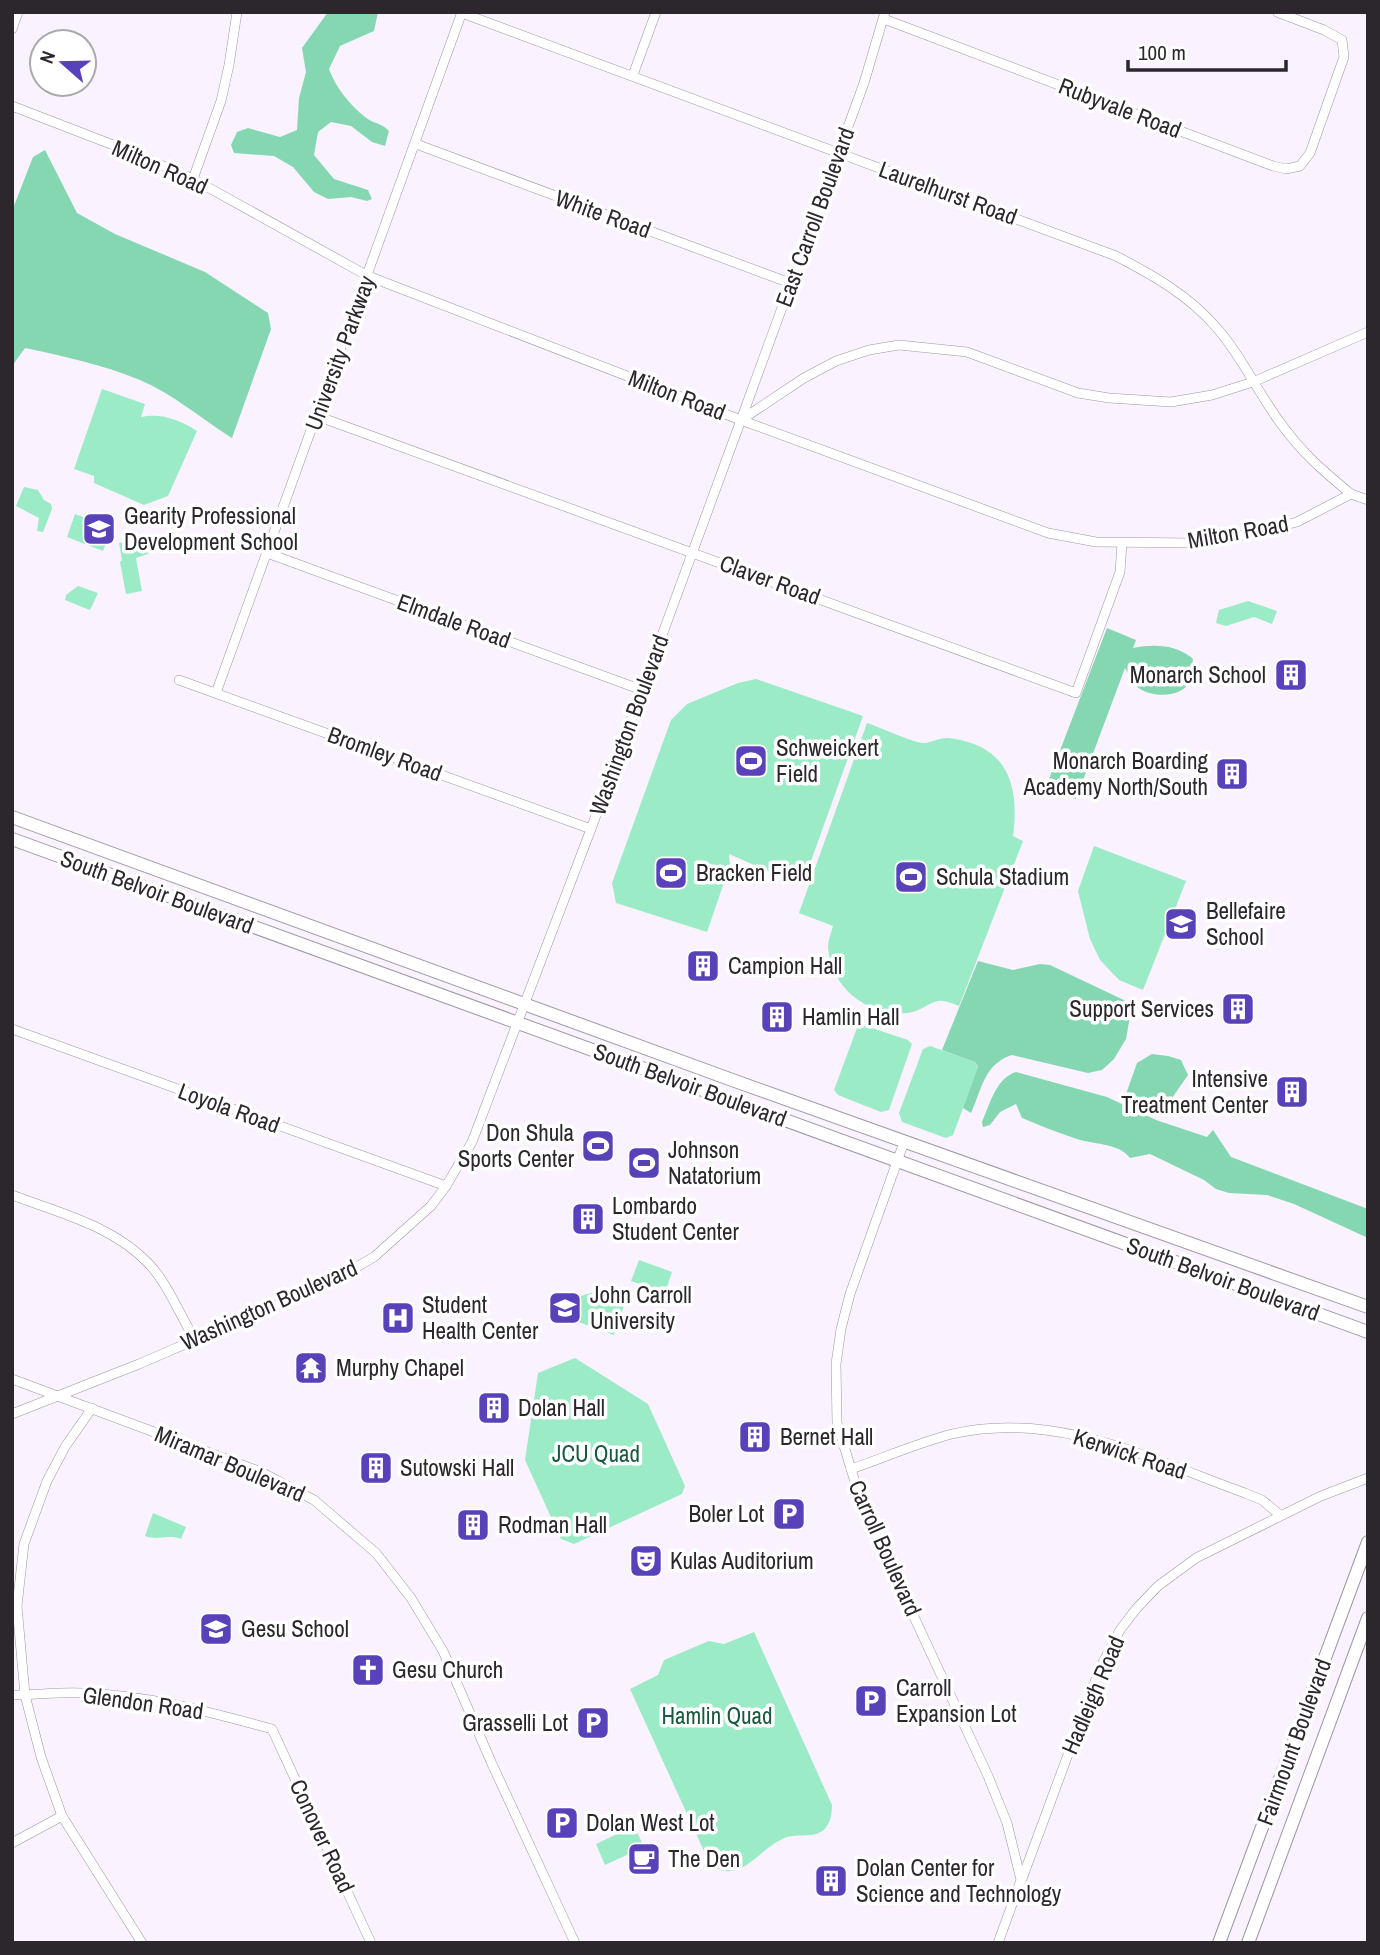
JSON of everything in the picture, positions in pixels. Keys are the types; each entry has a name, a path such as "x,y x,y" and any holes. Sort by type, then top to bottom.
{"street":[{"path":"12,29 18,12"},
{"path":"193,180 221,101 237,12"},
{"path":"633,75 656,12"},
{"name":"Rubyvale Road","path":"884,16 1286,169 1300,166 1310,153 1344,57 1342,40 1277,12"},
{"name":"Laurelhurst Road","path":"462,13 1116,256 1152,274 1183,295 1217,328 1278,421 1310,460 1351,494"},
{"name":"University Parkway","path":"216,693 462,13"},
{"name":"East Carroll Boulevard","path":"741,420 864,83 884,16"},
{"name":"Milton Road","path":"12,106 134,153 193,180 368,276 741,420 1048,533 1096,542 1197,543 1297,522 1351,494"},
{"name":"White Road","path":"416,144 790,283"},
{"path":"741,420 804,377 836,361 899,345 967,352 1078,393 1171,402 1212,395 1253,382 1368,332"},
{"name":"Claver Road","path":"317,416 1076,692 1120,572 1122,543"},
{"name":"Washington Boulevard","path":"12,1414 139,1364 194,1338 332,1281 374,1257 409,1229 446,1186 472,1142 591,829 741,420"},
{"path":"1351,494 1368,500"},
{"name":"Elmdale Road","path":"267,553 642,690"},
{"name":"Bromley Road","path":"179,680 591,829"},
{"name":"South Belvoir Boulevard","path":"12,817 904,1142 1368,1307"},
{"path":"49,853 57,834"},
{"name":"South Belvoir Boulevard","path":"12,839 1368,1332"},
{"name":"Loyola Road","path":"12,1029 446,1186"},
{"name":"Carroll Boulevard","path":"904,1142 850,1294 841,1329 836,1364 837,1423 862,1504 995,1791 1007,1823 1021,1880"},
{"path":"12,1195 88,1223 124,1241 151,1266 194,1338"},
{"name":"Miramar Boulevard","path":"12,1379 261,1472 314,1500 376,1553 411,1598 443,1651 575,1943"},
{"path":"92,1408 65,1447 47,1481 24,1544 17,1606 25,1695 41,1757 62,1816 142,1943"},
{"name":"Kerwick Road","path":"851,1469 952,1434 993,1429 1055,1430 1097,1440 1245,1493 1262,1500 1280,1515"},
{"name":"Hadleigh Road","path":"1021,1880 1093,1684 1105,1655 1128,1618 1158,1586 1182,1567 1280,1515 1368,1478"},
{"name":"Fairmount Boulevard","path":"1220,1943 1368,1542"},
{"name":"Fairmount Boulevard","path":"1248,1943 1368,1618"},
{"name":"Glendon Road","path":"12,1695 82,1693 138,1698 187,1706 272,1729"},
{"name":"Conover Road","path":"272,1729 371,1943"},
{"path":"12,1843 62,1816"},
{"path":"998,1943 1021,1880"}],"green space":[{"path":"328,12 378,12 374,31 340,46 329,69 339,89 354,107 389,131 385,146 372,142 351,126 331,122 318,132 314,155 334,179 368,190 372,199 367,201 351,197 328,199 314,192 293,167 274,156 234,153 231,145 237,132 248,128 280,137 297,130 299,98 306,72 302,48"},
{"path":"45,150 77,213 115,234 205,272 268,313 271,329 232,438 164,392 112,370 25,348 12,366 12,211 33,157"},
{"path":"102,389 145,404 141,417 170,418 197,431 168,496 144,505 94,483 94,476 74,469"},
{"path":"24,487 38,490 44,500 51,504 52,509 43,532 37,531 39,518 16,506"},
{"path":"75,514 112,528 103,551 67,537"},
{"path":"145,538 148,554 136,558 142,591 126,594 119,543"},
{"path":"78,586 98,593 90,610 65,600 66,595"},
{"path":"1248,601 1277,611 1272,624 1254,617 1226,626 1216,623 1219,610"},
{"path":"1107,628 1136,640 1133,648 1164,646 1179,650 1193,659 1192,676 1186,687 1165,695 1149,693 1136,686 1125,668 1076,799 1046,787"},
{"name":"Schweickert Field","path":"756,679 863,716 806,875 793,882 729,854 730,865 707,932 616,903 612,883 671,720 687,704 738,683"},
{"name":"Schula Stadium","path":"867,723 918,742 949,738 969,742 997,758 1011,784 1015,817 1013,836 1023,841 959,1006 938,1001 916,1011 893,1013 866,1005 854,997 836,976 828,948 833,926 799,913"},
{"path":"1094,846 1186,881 1143,990 1119,980 1100,960 1090,939 1078,891"},
{"path":"978,961 1013,970 1040,964 1050,965 1128,1002 1132,1005 1126,1039 1114,1059 1102,1070 1088,1073 1012,1055 995,1064 990,1071 971,1113 963,1108 978,1067 975,1062 942,1050"},
{"path":"863,1025 908,1040 912,1044 889,1110 881,1112 838,1095 834,1090 857,1028"},
{"path":"930,1046 975,1062 978,1068 953,1135 946,1138 902,1122 899,1113 923,1049"},
{"path":"1152,1054 1181,1060 1188,1075 1165,1108 1143,1108 1126,1094 1137,1063"},
{"path":"1016,1072 1107,1097 1156,1120 1207,1137 1213,1130 1231,1157 1368,1209 1368,1238 1294,1204 1267,1195 1229,1193 1216,1189 1204,1180 1150,1154 1130,1158 1112,1146 1054,1131 1022,1118 1016,1104 1000,1112 990,1125 983,1127 982,1122 999,1086 1009,1075"},
{"path":"639,1260 672,1272 665,1293 631,1281"},
{"path":"613,1289 629,1291 614,1335 562,1316 575,1299"},
{"name":"JCU Quad","path":"575,1358 648,1404 685,1486 682,1494 574,1544 561,1539 525,1460 538,1373"},
{"path":"153,1513 186,1527 181,1539 145,1536"},
{"name":"Hamlin Quad","path":"754,1632 832,1805 832,1813 823,1831 812,1835 787,1837 748,1864 730,1871 720,1869 709,1862 630,1689 658,1675 664,1660 709,1641 724,1644"},
{"path":"634,1826 644,1847 605,1865 596,1844"}],"place":[{"name":"Gearity Professional Development School","path":"99,529"},
{"name":"Monarch School","path":"1291,675"},
{"name":"Schweickert Field","path":"751,761"},
{"name":"Monarch Boarding Academy North/South","path":"1232,774"},
{"name":"Bracken Field","path":"671,873"},
{"name":"Schula Stadium","path":"911,877"},
{"name":"Bellefaire School","path":"1181,924"},
{"name":"Campion Hall","path":"703,966"},
{"name":"Support Services","path":"1238,1009"},
{"name":"Hamlin Hall","path":"777,1017"},
{"name":"Intensive Treatment Center","path":"1292,1092"},
{"name":"Don Shula Sports Center","path":"598,1146"},
{"name":"Johnson Natatorium","path":"644,1163"},
{"name":"Lombardo Student Center","path":"588,1219"},
{"name":"John Carroll University","path":"565,1308"},
{"name":"Student Health Center","path":"398,1318"},
{"name":"Murphy Chapel","path":"311,1368"},
{"name":"Dolan Hall","path":"494,1408"},
{"name":"Bernet Hall","path":"755,1437"},
{"name":"Sutowski Hall","path":"376,1468"},
{"name":"Boler Lot","path":"789,1514"},
{"name":"Rodman Hall","path":"473,1525"},
{"name":"Kulas Auditorium","path":"646,1561"},
{"name":"Gesu School","path":"216,1629"},
{"name":"Gesu Church","path":"368,1670"},
{"name":"Carroll Expansion Lot","path":"871,1701"},
{"name":"Grasselli Lot","path":"593,1723"},
{"name":"Dolan West Lot","path":"562,1823"},
{"name":"The Den","path":"644,1859"},
{"name":"Dolan Center for Science and Technology","path":"831,1881"}]}
